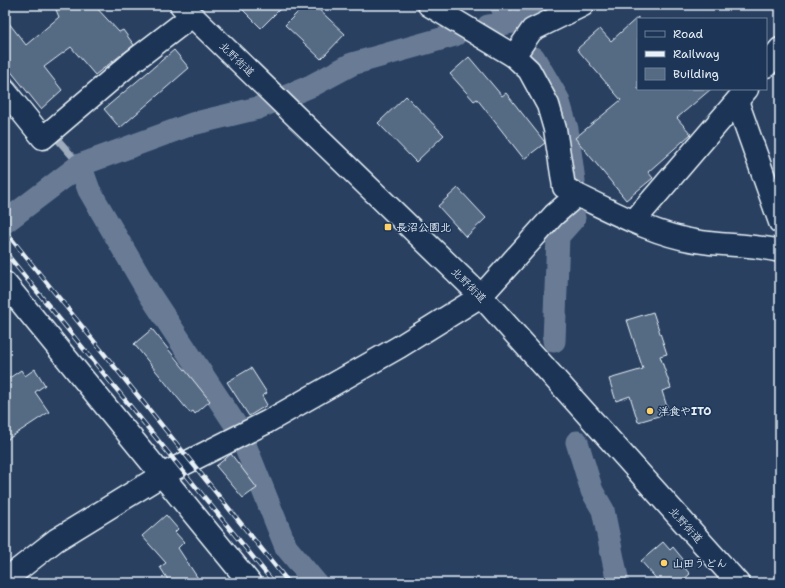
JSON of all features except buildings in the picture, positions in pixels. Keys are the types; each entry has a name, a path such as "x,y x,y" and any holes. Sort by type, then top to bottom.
{"street":[{"path":"429,5 514,56 529,70 548,104 555,129 564,187 577,195 660,233 696,242 768,248 780,251"},
{"path":"514,56 532,30 583,5"},
{"path":"5,91 43,138 132,62 187,10"},
{"name":"北野街道","path":"187,10 481,296 738,583"},
{"path":"767,65 780,49"},
{"path":"634,221 742,95"},
{"path":"742,95 780,222"},
{"path":"5,580 56,540 162,475 267,422 399,347 481,296 554,215 577,195"},
{"path":"5,283 250,583"}],"waterway":[{"path":"488,26 539,18"},
{"path":"5,222 80,165 192,124 258,108 311,86 352,64 455,35"},
{"path":"534,58 558,99 567,129 574,181"},
{"path":"5,75 17,89"},
{"path":"52,133 80,165"},
{"path":"80,165 89,190 150,295 239,430 286,547 316,583"},
{"path":"554,341 558,236 574,218"},
{"path":"577,442 592,491 603,510 618,583"}],"railway":[{"path":"5,231 289,583"},
{"path":"5,252 274,583"}],"place":[{"name":"長沼公園北","path":"388,227"},
{"name":"洋食やITO","path":"650,411"},
{"name":"山田うどん","path":"664,563"}]}
